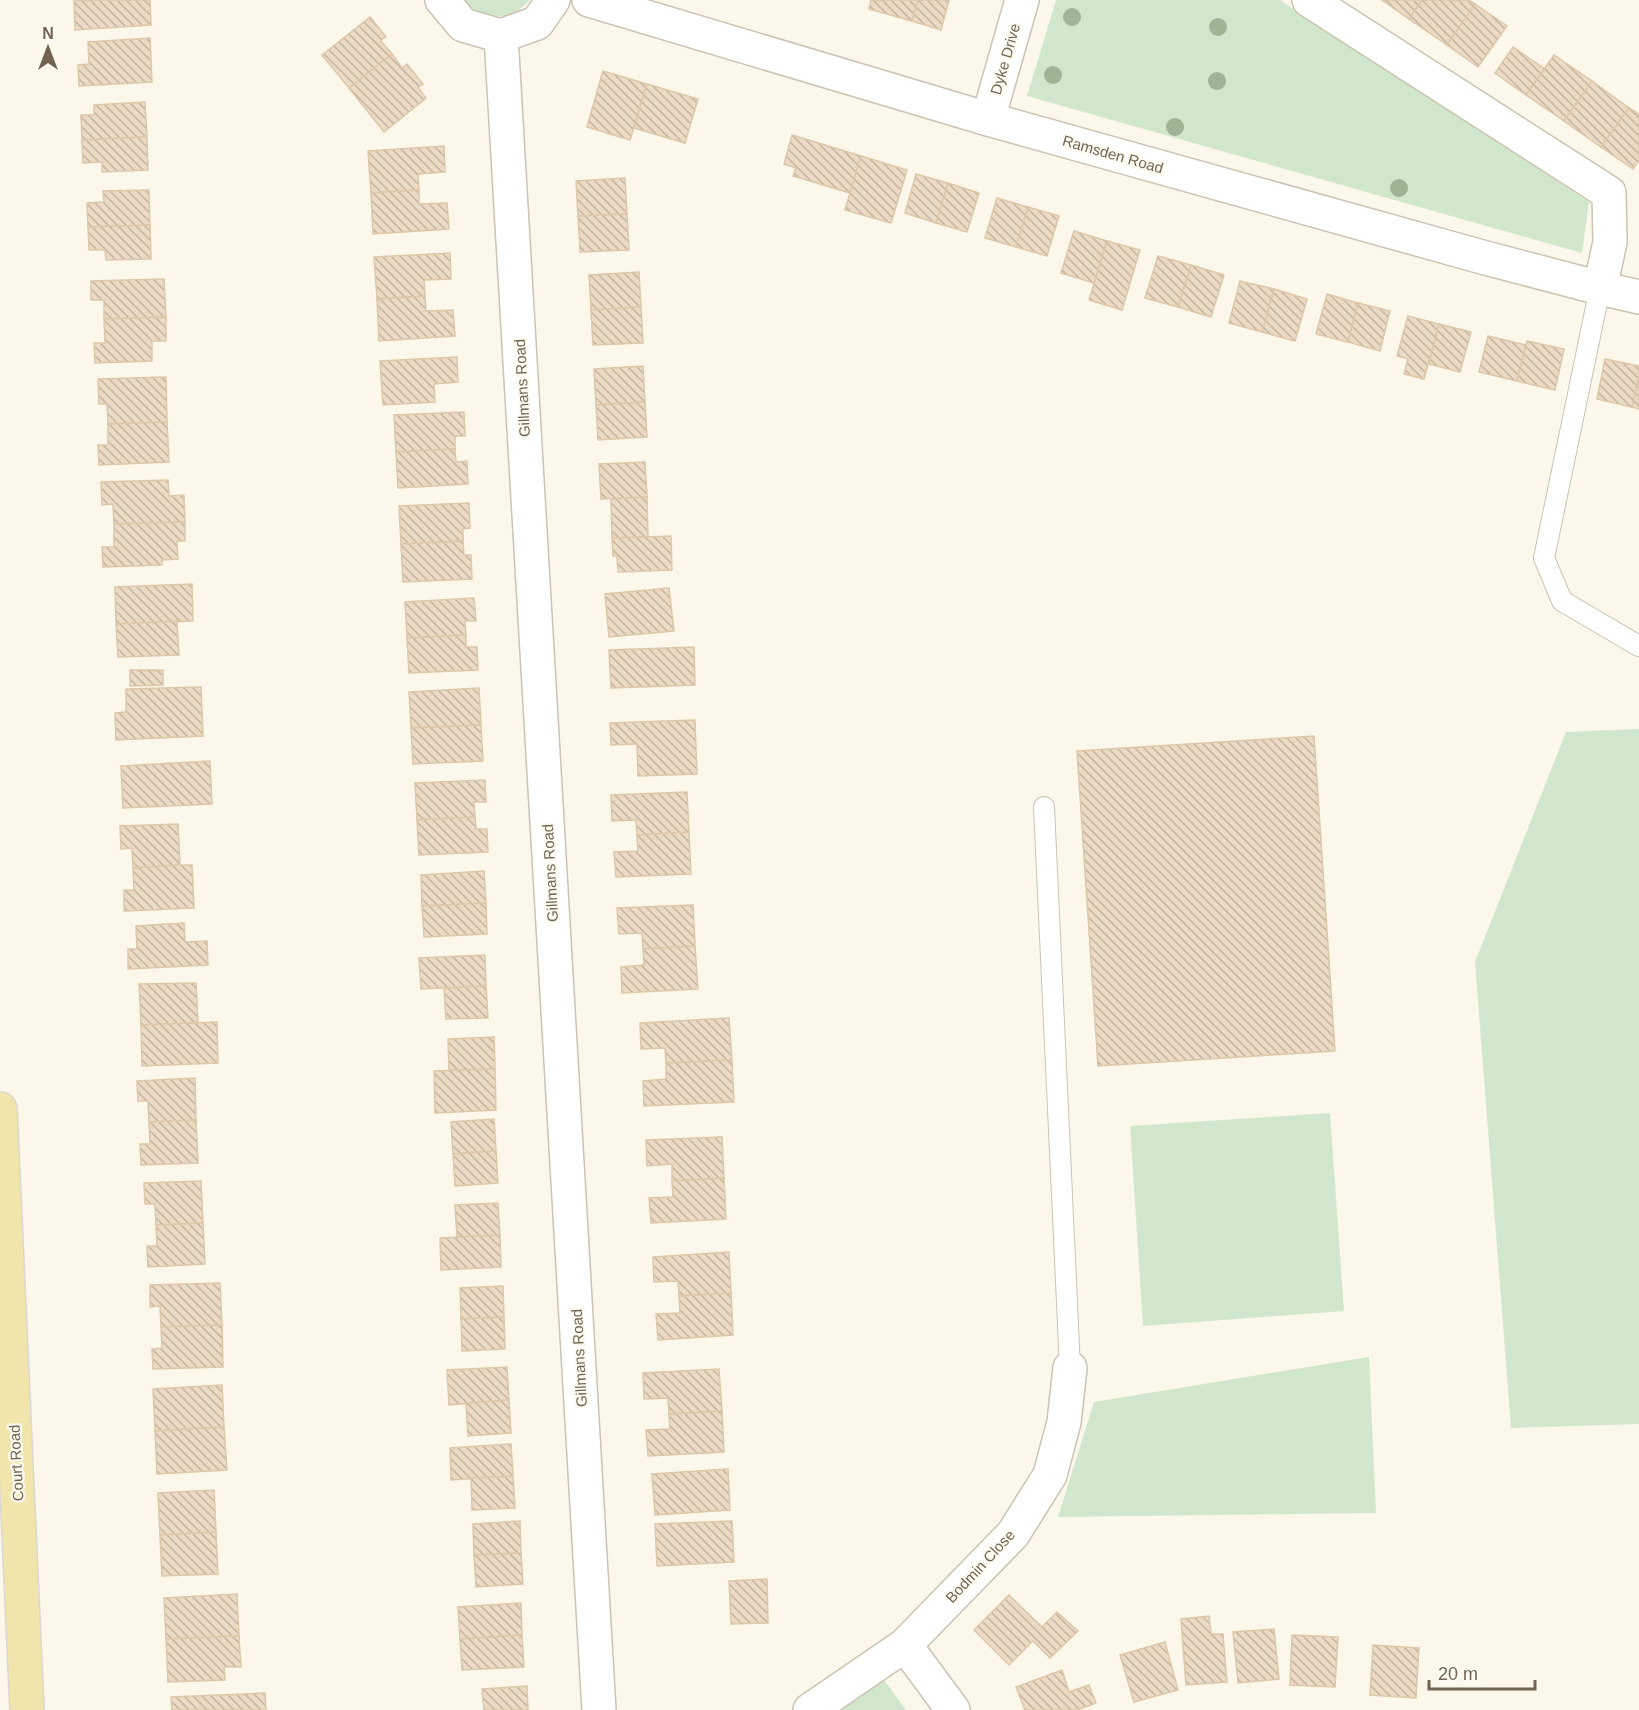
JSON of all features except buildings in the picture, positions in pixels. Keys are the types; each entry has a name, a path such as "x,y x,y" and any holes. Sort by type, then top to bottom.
{"main road":[{"name":"Court Road","path":"0,1109 27,1710"}],"street":[{"path":"442,0 463,26 501,36 537,22 553,0"},
{"name":"Ramsden Road","path":"590,0 988,119 1482,257 1639,297"},
{"name":"Dyke Drive","path":"988,119 1022,0"},
{"path":"1309,0 1609,193 1610,242 1600,288"},
{"name":"Gillmans Road","path":"501,36 599,1710"},
{"name":"Bodmin Close","path":"810,1710 905,1645 1013,1534 1050,1475 1064,1422 1070,1368"},
{"path":"905,1645 953,1710"}],"lane":[{"path":"1600,288 1544,558 1562,601 1639,646"},
{"path":"1044,807 1070,1368"}],"green space":[{"path":"464,0 530,0 511,17 477,14"},
{"path":"1056,0 1280,0 1589,202 1582,253 1027,96"},
{"path":"1639,729 1639,1424 1511,1428 1475,962 1566,732"},
{"path":"1330,1113 1344,1311 1143,1326 1130,1126"},
{"path":"1369,1357 1376,1513 1058,1517 1094,1402"},
{"path":"884,1680 906,1710 837,1710"}]}
